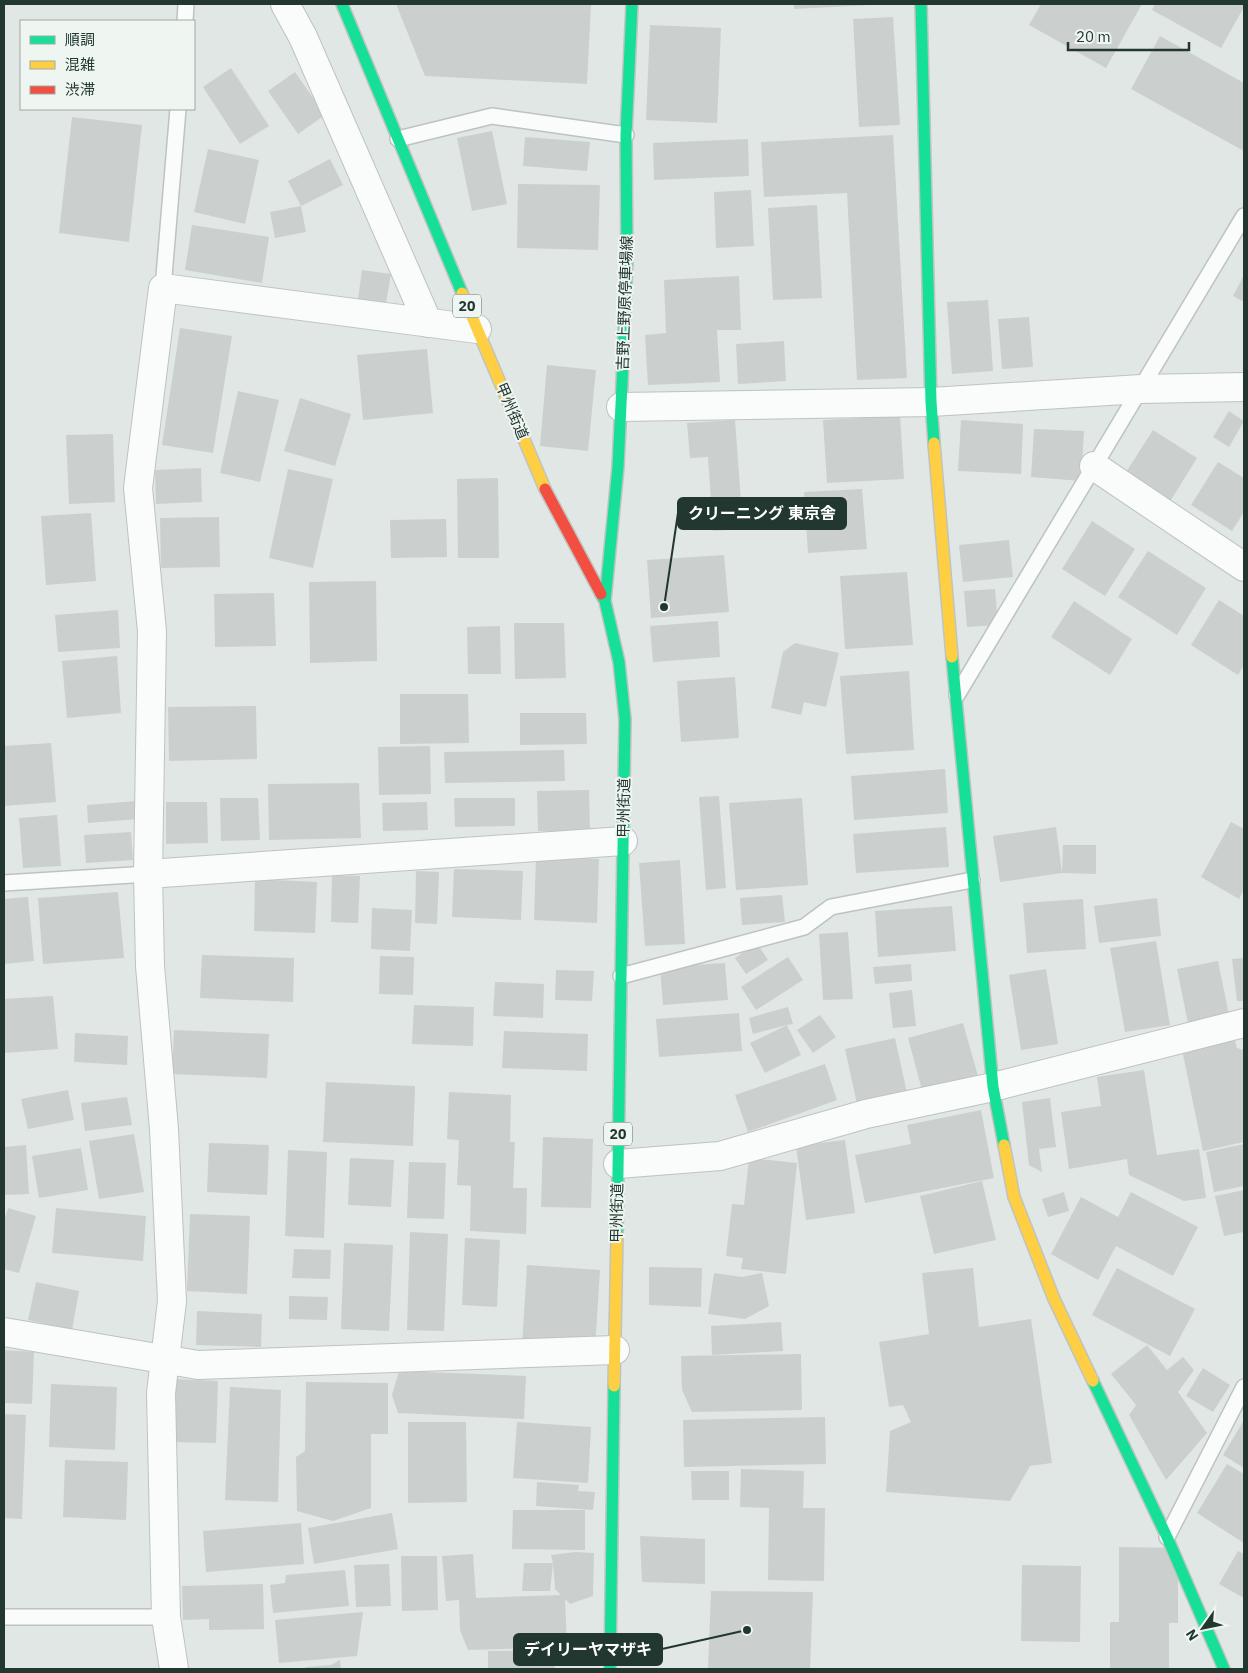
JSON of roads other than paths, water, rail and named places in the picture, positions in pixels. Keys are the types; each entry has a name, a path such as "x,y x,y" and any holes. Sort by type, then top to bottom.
{"main road":[{"name":"甲州街道","path":"342,4 544,487 605,601 619,662 625,719 610,1669"},
{"name":"吉野上野原停車場線","path":"605,601 618,467 621,407 627,258 626,135 632,4"},
{"path":"921,4 931,402 955,698 993,1087 1014,1197 1054,1300 1167,1537 1224,1669"}],"street":[{"path":"285,4 307,46 428,323"},
{"path":"174,1669 166,1617 161,1393 172,1301 164,1129 150,966 148,874 152,631 138,488 163,288 477,329"},
{"path":"621,407 931,402 1141,389 1244,387"},
{"path":"1094,466 1244,567"},
{"path":"148,874 623,841"},
{"path":"618,1164 720,1156 866,1114 993,1087 1244,1023"},
{"path":"4,1332 165,1361 198,1365 614,1350"}],"lane":[{"path":"185,20 186,4"},
{"path":"163,288 178,110"},
{"path":"398,139 492,116 626,135"},
{"path":"955,698 1244,216"},
{"path":"4,883 148,874"},
{"path":"621,976 804,927 831,907 972,880"},
{"path":"1167,1537 1244,1387"},
{"path":"4,1617 166,1617"}],"place":[{"name":"クリーニング 東京舎","path":"664,607"},
{"name":"デイリーヤマザキ","path":"747,1630"}]}
